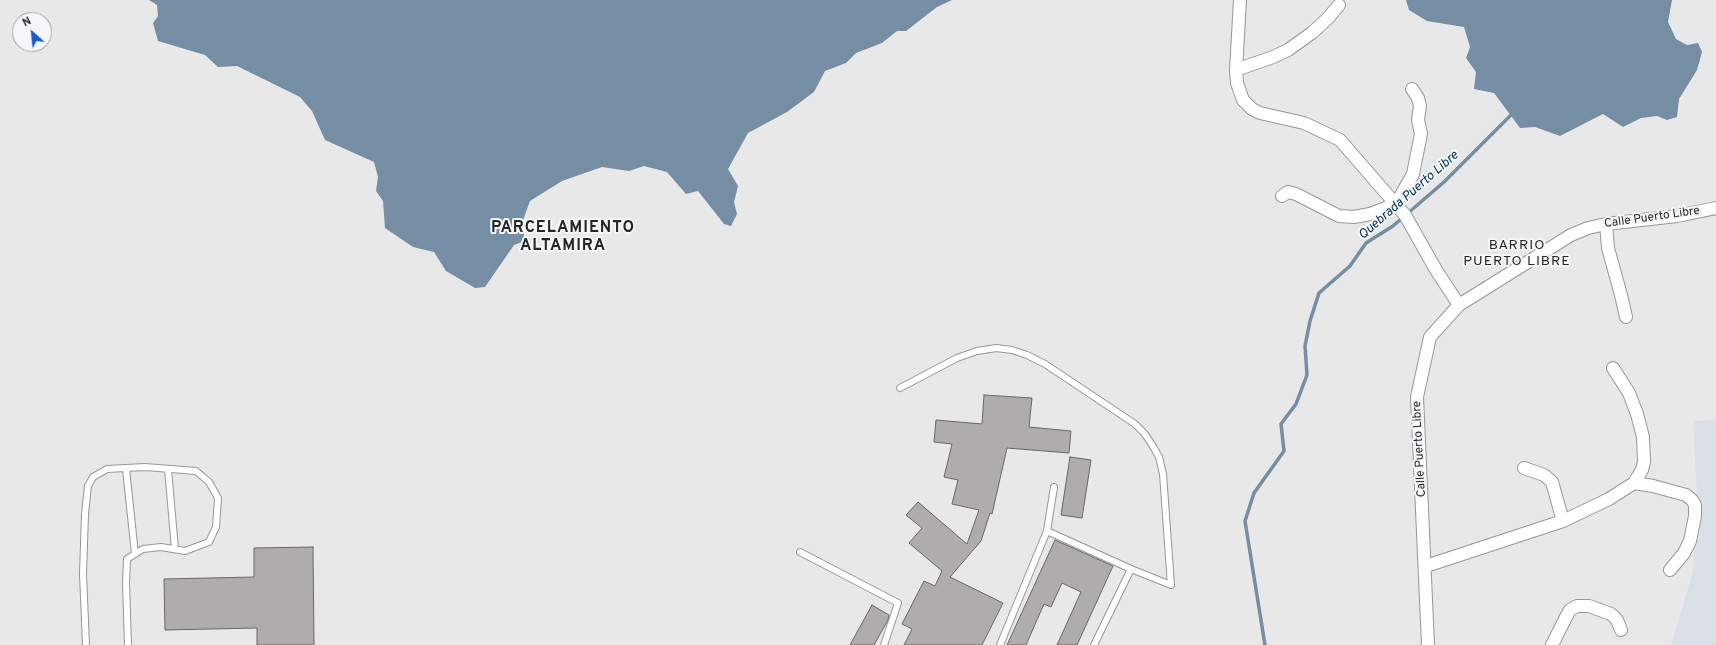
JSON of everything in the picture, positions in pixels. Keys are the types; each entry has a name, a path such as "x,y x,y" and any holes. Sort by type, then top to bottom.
{"street":[{"path":"1240,0 1236,70 1237,83 1241,95 1249,107 1260,113 1304,123 1340,140 1405,215 1436,270 1459,305"},
{"path":"1236,70 1288,50 1313,32 1339,5"},
{"path":"1282,196 1288,192 1296,194 1338,216 1370,214 1396,204 1413,174 1421,134 1418,120 1420,106 1418,98 1412,89"},
{"name":"Calle Puerto Libre","path":"1428,645 1418,397 1430,337 1459,305 1571,235 1588,228 1606,224 1677,216 1716,208"},
{"path":"1606,224 1608,248 1622,295 1626,317"},
{"path":"1426,566 1563,521 1609,499 1634,483 1642,470 1644,462 1643,437 1637,414 1629,393 1613,368"},
{"path":"1524,468 1544,475 1552,482 1563,521"},
{"path":"1634,483 1653,486 1686,495 1694,503 1695,516 1690,541 1684,553 1670,570"},
{"path":"1552,645 1570,610 1577,606 1589,606 1611,614 1617,620 1621,630"}],"lane":[{"path":"900,388 957,358 977,351 996,348 1012,350 1027,355 1045,364 1135,424 1145,434 1154,448 1163,474 1171,585 1131,569 1047,531"},
{"path":"86,645 83,574 85,514 88,486 93,477 107,469 145,467 196,471 209,482 218,498 216,527 209,542 185,550 161,547 143,549 127,559 126,583 128,645"},
{"path":"126,469 135,554"},
{"path":"168,469 175,549"},
{"path":"1000,645 1047,531 1054,488"},
{"path":"800,552 898,603 884,645"},
{"path":"1094,645 1131,569"}],"shaded area":[{"path":"1716,420 1716,645 1671,645 1693,572 1697,496 1693,421"}],"water":[{"path":"149,0 952,0 937,7 906,31 897,31 882,43 856,53 846,63 825,71 814,92 787,112 748,133 728,169 738,186 734,202 737,214 731,226 724,224 698,191 686,194 667,172 644,166 629,171 602,167 562,181 530,201 522,223 525,241 514,245 485,287 475,288 446,271 434,252 413,247 385,228 383,201 376,191 378,177 374,162 325,140 312,111 300,97 237,66 218,67 205,55 158,41 153,23 158,16 157,5"},
{"path":"1406,0 1672,0 1668,22 1676,39 1687,45 1698,43 1702,52 1697,70 1679,99 1677,117 1667,120 1657,116 1641,118 1623,127 1603,114 1560,136 1535,127 1520,128 1494,93 1474,89 1476,72 1466,58 1470,47 1464,27 1427,21 1409,10"}],"building":[{"path":"984,395 1032,398 1029,427 1071,431 1069,453 1007,448 992,514 990,513 981,541 950,577 1003,603 982,645 904,645 912,629 902,624 924,581 935,586 942,571 909,543 922,528 906,515 918,502 967,544 979,510 952,504 958,480 944,477 952,444 934,442 936,420 982,424"},
{"path":"1070,457 1091,460 1082,518 1061,515"},
{"path":"1055,540 1113,566 1077,645 1057,645 1081,592 1062,583 1051,607 1044,604 1026,645 1007,645"},
{"path":"313,547 314,645 257,645 257,628 165,630 164,579 254,577 254,548"},
{"path":"872,605 889,615 888,620 874,645 850,645"}],"waterway":[{"name":"Quebrada Puerto Libre","path":"1265,645 1245,521 1254,493 1284,451 1281,424 1296,404 1307,375 1305,346 1310,321 1319,293 1350,266 1366,243 1393,226 1444,182 1513,113"}],"district":[{"name":"PARCELAMIENTO ALTAMIRA","path":"563,238"},
{"name":"BARRIO PUERTO LIBRE","path":"1517,254"}]}
